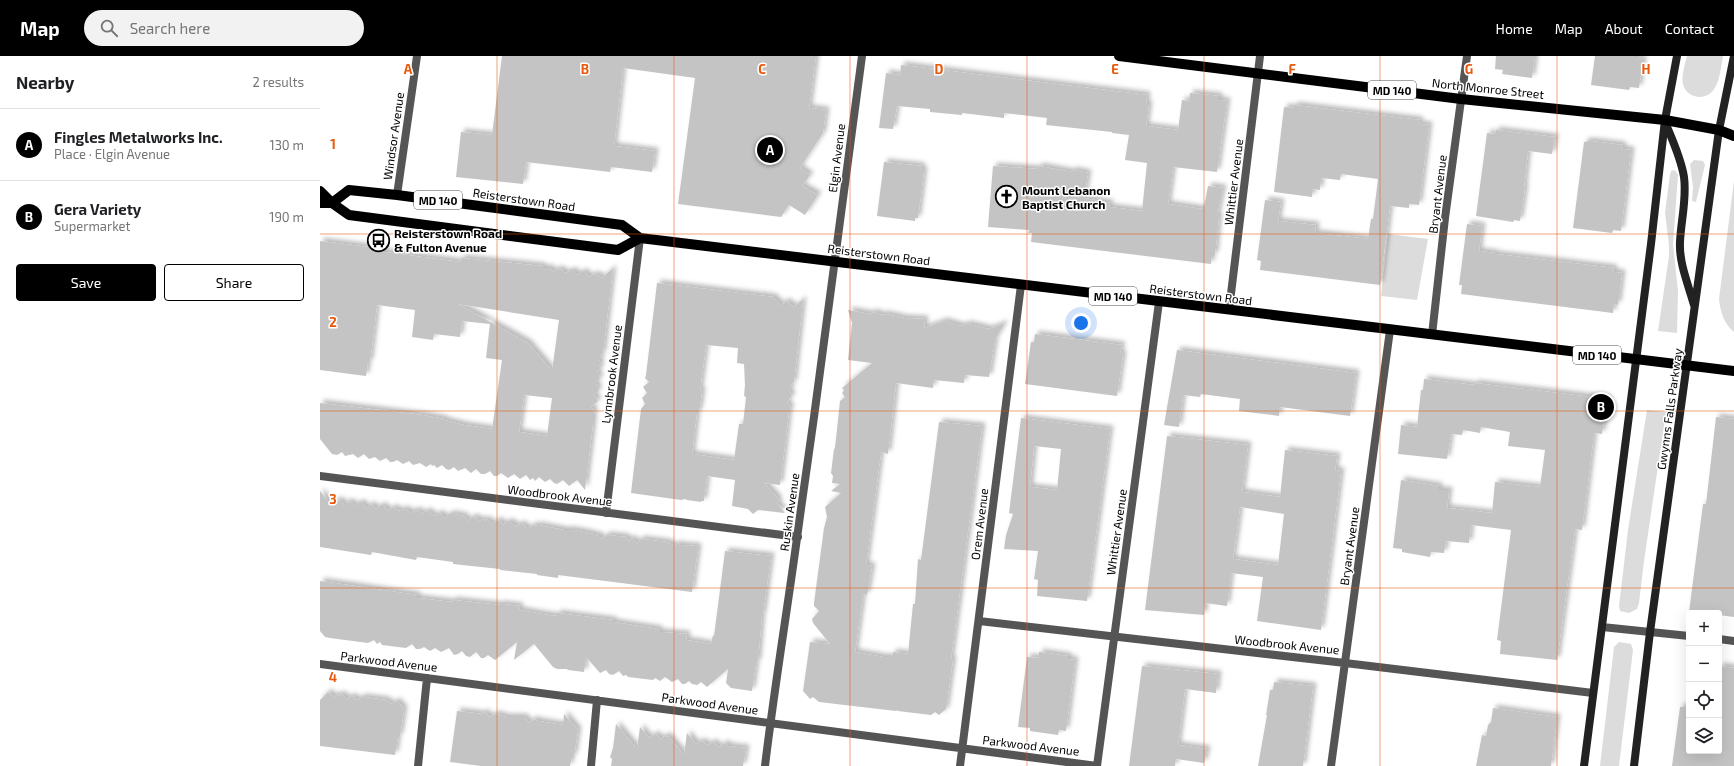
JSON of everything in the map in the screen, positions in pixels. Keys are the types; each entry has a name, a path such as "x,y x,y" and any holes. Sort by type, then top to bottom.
{"main road":[{"name":"North Monroe Street","path":"1119,56 1461,99 1664,120 1719,130 1734,136"},
{"path":"1584,766 1636,360 1664,120 1677,56"},
{"name":"Gwynns Falls Parkway","path":"1634,766 1650,632 1719,130 1734,56"},
{"path":"1664,120 1684,177 1685,195 1680,243 1681,260 1695,307"},
{"name":"Reisterstown Road","path":"332,203 349,190 397,195 622,226 640,238 1734,371"},
{"path":"320,191 332,203"},
{"path":"320,203 332,203"},
{"name":"MD 140","path":"332,203 349,215 618,250 640,238"}],"street":[{"name":"Windsor Avenue","path":"397,195 417,56"},
{"name":"Elgin Avenue","path":"835,262 862,56"},
{"name":"Whittier Avenue","path":"1229,310 1260,56"},
{"name":"Bryant Avenue","path":"1432,335 1467,56"},
{"name":"Lynnbrook Avenue","path":"606,513 640,238"},
{"name":"Ruskin Avenue","path":"765,766 835,262"},
{"name":"Orem Avenue","path":"960,766 1021,285"},
{"name":"Whittier Avenue","path":"1097,766 1159,302"},
{"name":"Bryant Avenue","path":"1331,766 1390,330"},
{"name":"Woodbrook Avenue","path":"320,476 798,537"},
{"name":"Woodbrook Avenue","path":"979,621 1593,693"},
{"path":"1602,627 1686,636"},
{"path":"1722,639 1734,641"},
{"name":"Parkwood Avenue","path":"320,664 1097,766"},
{"path":"418,766 427,678"},
{"path":"591,766 597,700"}],"shaded area":[{"path":"1687,56 1723,56 1718,82 1714,89 1706,96 1697,97 1688,93 1685,89 1682,77"},
{"path":"1694,160 1703,161 1705,165 1696,202 1692,201 1693,187 1690,164"},
{"path":"1672,170 1676,171 1678,175 1673,244 1678,291 1677,333 1658,331 1669,256 1665,213 1670,174"},
{"path":"1734,181 1734,332 1723,317 1719,299"},
{"path":"1388,234 1428,239 1417,300 1381,296"},
{"path":"1647,410 1666,412 1639,603 1637,609 1629,613 1620,611 1619,606 1628,530"},
{"path":"1619,642 1631,644 1633,650 1619,766 1600,766 1614,647"}],"building":[{"path":"502,56 816,56 809,108 826,110 823,133 800,168 810,175 802,186 818,195 805,215 789,205 781,217 678,204 695,78 623,68 614,146 655,151 652,172 611,167 610,172 526,162 523,184 456,177 461,132 492,135"},
{"path":"1496,56 1535,56 1532,78 1502,74 1503,70 1495,69"},
{"path":"1595,56 1634,56 1633,58 1643,59 1639,88 1630,87 1629,90 1591,85"},
{"path":"901,65 1147,95 1146,104 1149,104 1146,126 1178,130 1182,100 1189,101 1190,93 1219,96 1219,100 1227,101 1217,172 1173,167 1168,204 1202,209 1202,207 1204,207 1208,186 1223,188 1217,216 1219,216 1215,255 1212,255 1211,264 1031,242 1032,233 1028,233 1029,230 988,227 993,166 1038,169 1039,166 1072,172 1073,170 1088,173 1084,198 1110,203 1109,207 1142,211 1147,163 1125,160 1129,135 1046,125 1047,118 1004,113 1004,118 962,113 962,115 930,112 930,109 897,106 893,129 879,128 886,73 900,75"},
{"path":"1294,105 1420,120 1419,124 1429,125 1419,205 1409,204 1409,208 1390,206 1380,285 1260,270 1261,261 1257,260 1265,200 1281,202 1278,221 1316,225 1315,233 1368,239 1371,219 1373,219 1378,179 1341,174 1340,180 1321,178 1320,190 1313,189 1312,197 1274,192 1284,107 1294,108"},
{"path":"1496,130 1555,137 1552,154 1528,151 1520,221 1514,220 1513,222 1476,216 1487,133 1495,134"},
{"path":"1590,141 1623,145 1622,149 1631,150 1621,231 1613,230 1612,233 1573,228 1584,142"},
{"path":"884,162 922,166 921,170 924,170 918,218 915,218 915,221 877,216"},
{"path":"1467,224 1482,226 1479,251 1614,268 1613,272 1622,273 1618,305 1614,304 1613,313 1461,294 1462,285 1459,285"},
{"path":"320,241 384,249 384,252 460,262 461,258 542,266 543,268 550,268 553,272 557,269 562,270 565,273 574,271 578,275 581,272 585,272 589,277 595,274 602,278 613,268 603,353 600,355 602,357 599,360 601,364 599,366 601,368 597,372 600,378 595,383 598,387 598,391 594,395 598,401 591,407 595,412 593,414 585,490 577,480 569,486 563,480 557,484 550,479 545,482 539,477 535,481 533,478 530,480 526,475 520,479 514,474 508,478 501,473 494,476 490,471 485,474 481,474 476,469 471,473 465,468 458,471 454,467 449,470 446,469 442,465 437,468 431,464 426,467 420,463 413,465 409,461 403,464 397,460 390,462 386,458 380,461 375,457 369,459 364,454 358,458 353,454 345,456 342,452 337,455 332,454 320,439 320,403 422,415 444,419 464,425 492,429 502,360 486,358 490,324 462,321 460,337 434,334 433,340 412,337 415,310 377,305 370,362 368,362 366,376 320,370","holes":["458,304 559,320 552,371 528,343","524,395 552,398 547,436 519,432"]},
{"path":"657,283 773,297 781,305 786,301 794,307 803,299 794,382 790,385 792,387 789,390 792,396 787,402 791,409 789,411 780,485 764,483 779,500 777,503 785,513 758,510 753,514 748,509 732,506 735,480 707,476 704,501 701,502 631,493 641,409 645,404 642,398 647,393 643,387 649,382 645,378","holes":["706,345 738,348 737,363 744,364 744,396 746,397 743,424 739,424 734,460 692,454 697,412 699,412 702,391 700,390"]},
{"path":"848,310 870,314 874,312 881,315 885,314 904,318 925,319 924,328 944,321 961,326 968,324 989,329 1005,323 995,340 989,377 965,375 964,383 934,380 933,388 896,383 888,454 881,452 866,565 872,566 867,595 863,594 855,652 883,657 892,657 893,652 908,654 913,604 915,604 918,559 921,560 939,422 982,426 951,659 953,659 946,709 939,715 935,712 931,715 819,702 813,697 810,699 803,691 810,642 830,644 813,623 812,619 819,611 814,606 814,603 824,528 827,517 825,507 841,493 831,491 840,484 832,483 833,476 831,473 840,401 845,397 842,393 844,390 842,388 872,363 848,360 852,323"},
{"path":"1035,334 1122,345 1120,353 1123,354 1117,396 1025,384 1031,342 1034,342"},
{"path":"1177,350 1356,373 1350,416 1280,407 1279,416 1239,411 1240,399 1201,394 1200,397 1183,395 1179,427 1164,425"},
{"path":"1424,379 1474,385 1475,383 1607,399 1602,434 1594,433 1582,530 1575,529 1557,660 1500,654 1501,641 1497,640 1511,530 1471,525 1469,543 1446,541 1444,553 1431,552 1430,557 1402,552 1402,549 1393,548 1401,480 1439,486 1439,490 1449,490 1447,508 1492,513 1495,482 1540,487 1545,450 1508,446 1510,432 1481,427 1480,433 1463,430 1462,435 1451,434 1447,459 1398,454 1401,425 1417,427 1421,390 1423,390"},
{"path":"1716,417 1734,419 1734,617 1722,615 1722,610 1689,610 1703,504 1706,504"},
{"path":"1021,418 1110,429 1087,601 1037,596 1038,580 1034,579 1038,551 1004,549 1006,535 1013,514 1009,513","holes":["1034,446 1061,449 1057,490 1030,487"]},
{"path":"1167,436 1248,445 1242,492 1280,497 1285,450 1337,456 1335,470 1341,471 1321,630 1257,621 1263,577 1231,573 1227,606 1205,603 1204,615 1145,610","holes":["1240,507 1284,514 1278,565 1233,559"]},
{"path":"320,491 331,505 337,500 341,501 344,505 348,501 355,506 358,503 362,503 367,508 371,504 376,509 380,506 384,506 388,511 393,507 399,511 405,509 411,513 414,510 416,512 418,510 422,514 426,511 434,516 440,513 445,518 449,514 464,516 468,521 472,517 477,518 479,521 483,519 486,521 487,519 492,524 498,520 504,525 506,522 511,522 515,526 522,524 528,529 533,525 538,525 564,530 573,530 593,534 595,536 597,534 602,539 607,535 626,537 629,541 632,538 637,543 641,539 666,542 675,546 678,543 680,545 695,546 698,547 692,592 558,575 558,578 500,569 453,564 453,562 417,557 416,560 372,552 371,555 320,547"},
{"path":"725,551 771,556 762,614 758,661 756,663 752,691 731,688 726,683 728,669 707,687 701,682 697,685 692,684 689,681 682,684 678,679 672,682 665,677 660,681 655,678 653,680 628,677 626,675 623,676 619,671 613,675 609,674 606,670 600,673 586,657 584,672 557,669 553,667 534,644 514,660 517,642 495,660 488,655 481,658 476,652 470,657 466,656 462,651 454,655 449,648 441,652 435,648 430,651 424,647 416,649 412,644 406,648 382,645 380,642 377,644 374,640 368,643 330,638 325,637 320,631 320,581 417,595 417,598 452,602 453,600 520,606 519,610 548,615 557,616 557,613 613,620 613,622 658,629 660,632 687,634 686,640 711,644 713,635 714,636"},
{"path":"1039,652 1068,656 1068,659 1075,660 1066,731 1059,730 1058,735 1030,731 1030,728 1018,727 1027,657 1039,658"},
{"path":"1142,666 1218,674 1216,693 1185,689 1178,745 1207,749 1204,763 1176,759 1175,766 1129,766"},
{"path":"1722,666 1734,668 1734,766 1672,766 1680,707 1686,707 1686,754 1722,754"},
{"path":"1274,682 1313,686 1303,766 1258,766 1270,690 1273,690"},
{"path":"328,692 334,697 337,694 339,696 342,694 347,699 352,696 357,700 363,697 386,700 391,704 397,701 404,709 400,736 398,736 395,755 320,746 320,700"},
{"path":"1493,708 1557,717 1551,766 1476,766 1482,735 1486,736 1488,725 1491,722"},
{"path":"457,711 482,714 484,712 490,717 496,714 506,717 524,717 529,723 534,719 563,725 564,714 578,730 574,756 572,756 570,766 481,766 450,762"},
{"path":"616,724 637,749 640,727 649,738 655,734 661,739 665,736 669,737 684,755 687,733 696,744 702,741 707,745 713,742 719,747 725,743 728,746 746,748 743,766 611,766 612,759 610,757 613,748"}],"place":[{"name":"Fingles Metalworks Inc.","path":"770,150"},
{"name":"Mount Lebanon Baptist Church","path":"1007,197"},
{"name":"Reisterstown Road & Fulton Avenue","path":"379,240"},
{"name":"Gera Variety","path":"1601,407"}]}
